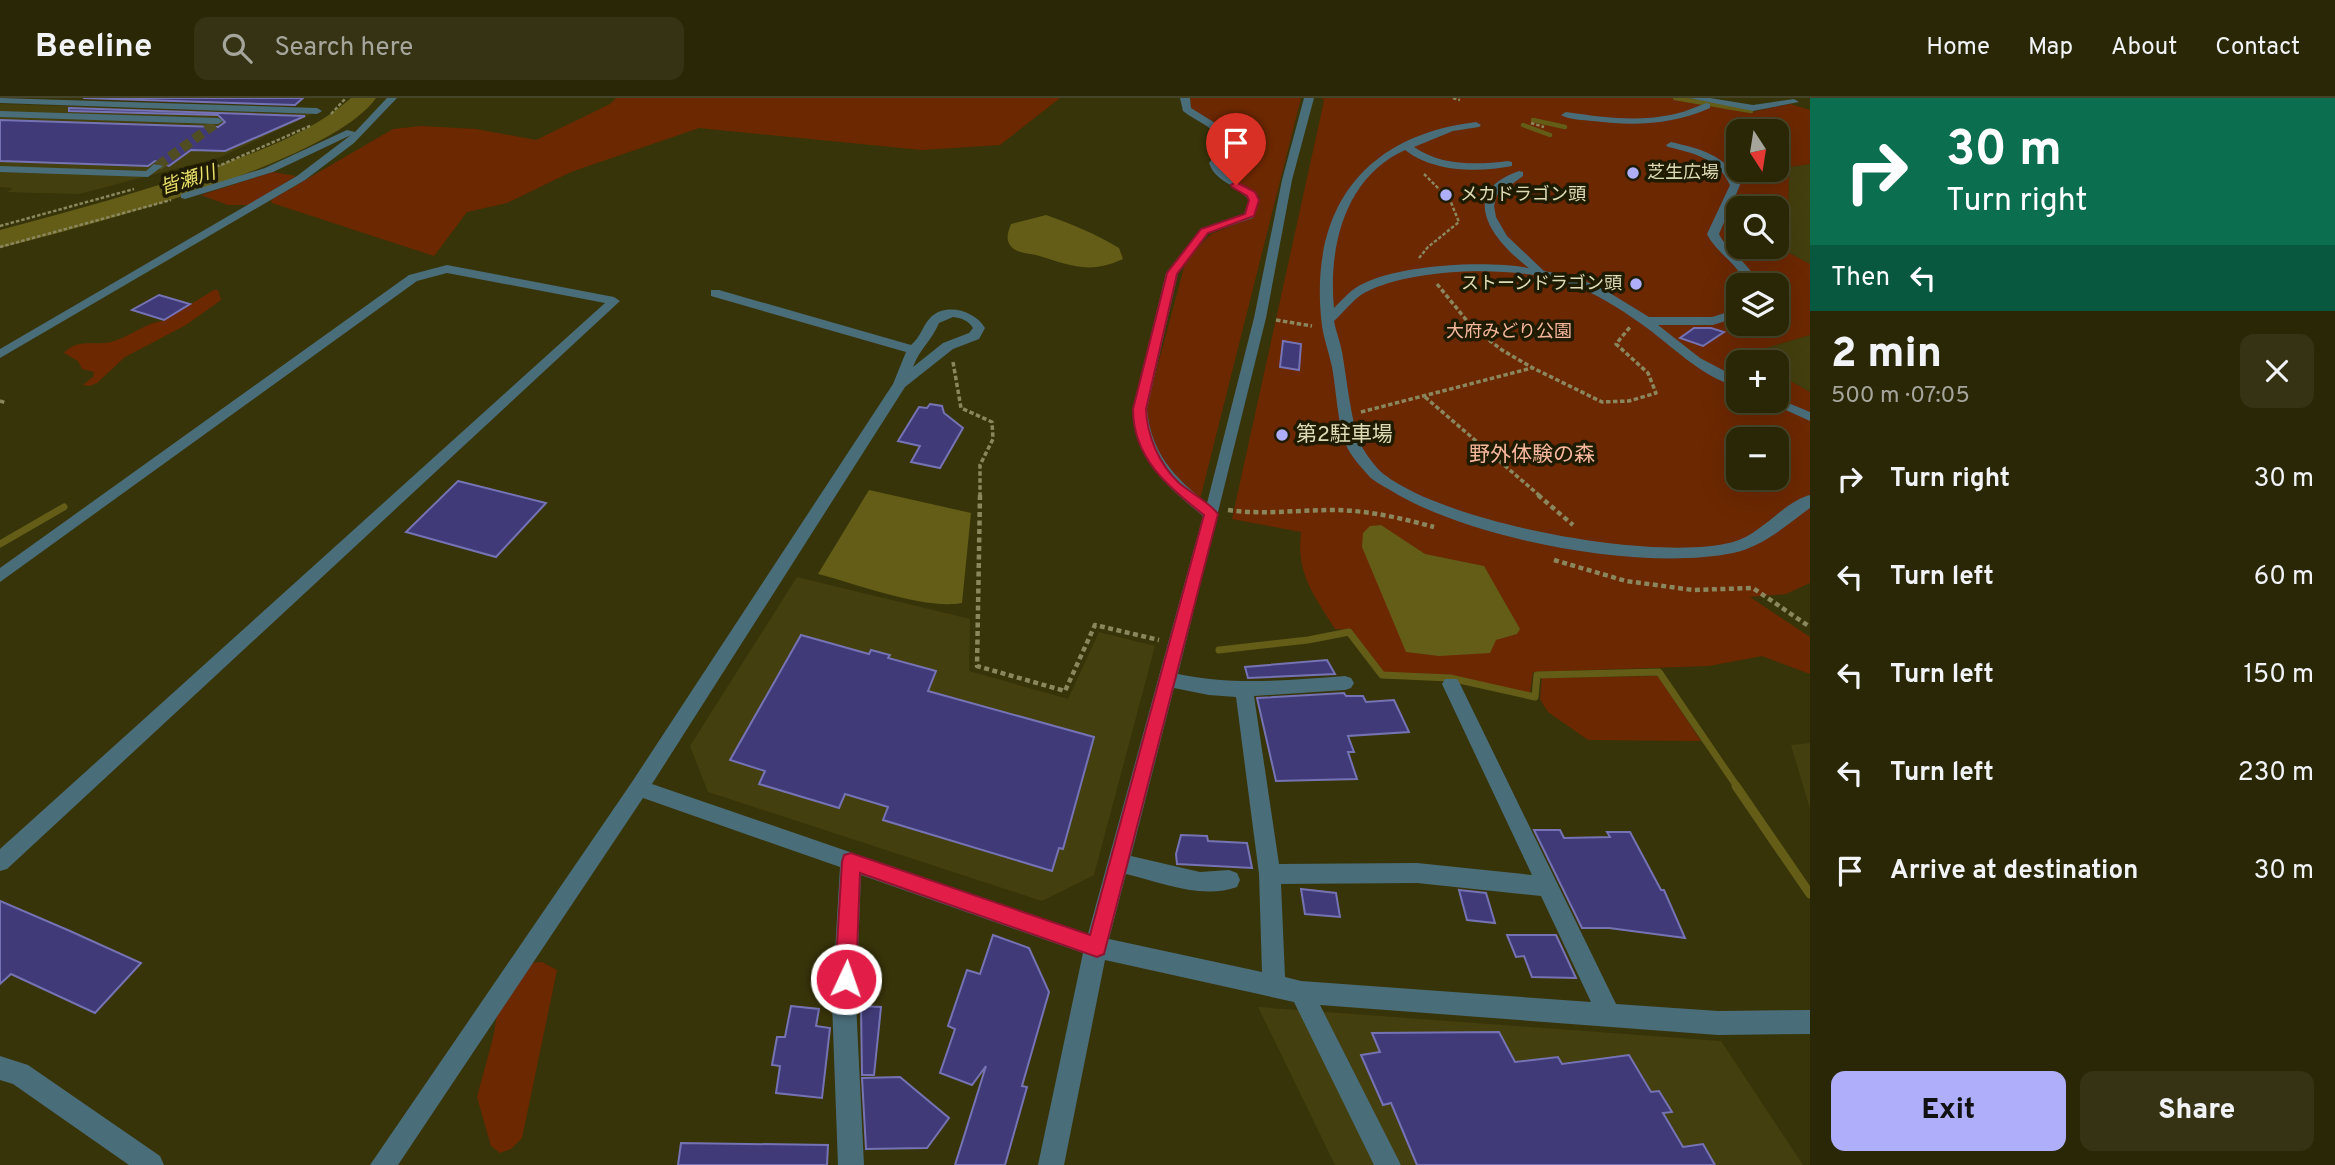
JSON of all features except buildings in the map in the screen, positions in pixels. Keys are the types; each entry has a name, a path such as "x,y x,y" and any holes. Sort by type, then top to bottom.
{"street":[{"path":"153,105 163,98"},
{"path":"0,354 261,203 341,149 385,109 393,98"},
{"path":"1185,98 1186,109 1227,137 1228,146 1214,163 1220,176 1251,194 1254,200 1249,216 1205,231 1172,273 1140,409 1140,429 1155,463 1174,485 1212,511"},
{"path":"1051,1165 1097,947 1212,511 1260,318 1287,180 1309,98"},
{"path":"1694,98 1753,108 1791,100 1805,106"},
{"path":"0,100 317,111"},
{"path":"1566,115 1622,121 1657,121 1688,114 1707,106"},
{"path":"0,114 217,122 236,108"},
{"path":"185,196 270,170 366,125"},
{"path":"1476,125 1451,128 1410,144 1376,163 1349,196 1334,226 1326,290 1328,324 1358,458 1399,492 1496,528 1599,548 1689,555 1736,548 1810,500"},
{"path":"1410,144 1411,151 1442,162 1482,166 1508,164"},
{"path":"1671,145 1703,153 1717,160 1733,177 1735,185 1713,234 1717,244 1748,273"},
{"path":"0,169 148,174 158,166"},
{"path":"1519,174 1490,197 1490,212 1495,228 1508,246 1545,274"},
{"path":"1328,324 1359,291 1401,276 1478,267 1509,268 1572,280 1592,288 1643,318 1695,361 1726,377"},
{"path":"0,576 413,278 447,269 614,302 0,862"},
{"path":"715,293 913,350"},
{"path":"383,1165 639,788 900,384 913,350 927,338 934,320 955,314 970,316 978,323 979,328 974,336 948,346 900,384"},
{"path":"1643,318 1713,321 1726,317"},
{"path":"1789,408 1810,417"},
{"path":"1167,680 1209,688 1244,690 1345,683"},
{"path":"1451,684 1609,1014"},
{"path":"1244,690 1270,874 1274,986"},
{"path":"639,788 1097,947 1301,992 1718,1023 1810,1022"},
{"path":"851,862 845,1003 851,1165"},
{"path":"1119,863 1200,883 1229,880"},
{"path":"1270,874 1416,873 1549,887"},
{"path":"1301,992 1388,1165"},
{"path":"0,1068 26,1079 151,1165"}],"path":[{"path":"326,118 340,107 346,98"},
{"path":"1453,98 1460,100"},
{"path":"153,184 221,165 316,123"},
{"path":"1531,123 1544,127"},
{"path":"0,226 140,188"},
{"path":"0,247 185,196"},
{"path":"1450,200 1454,205"},
{"path":"1260,318 1328,324"},
{"path":"1502,350 1602,402 1629,401 1656,393 1648,373 1616,344 1643,318"},
{"path":"948,346 961,408 992,422 993,439 980,466 977,666 1065,691 1095,625 1177,644"},
{"path":"1348,415 1533,368"},
{"path":"1425,397 1599,548"},
{"path":"0,401 6,403"},
{"path":"1212,511 1254,514 1361,510 1397,516 1437,528"},
{"path":"1545,558 1626,581 1693,590 1753,588 1810,627"}],"shaded area":[{"path":"0,104 312,114 221,157 79,194 8,192 12,188 0,187"},
{"path":"1810,164 1810,264 1789,253 1789,167"},
{"path":"1046,215 1119,248 1123,259 1099,267 1079,267 1012,248 1008,237 1011,224"},
{"path":"1810,335 1810,392 1789,380 1789,350 1758,350"},
{"path":"869,490 971,513 962,603 910,600 818,574"},
{"path":"1381,525 1425,554 1484,566 1520,629 1517,634 1496,640 1490,653 1439,656 1406,652 1362,547 1363,533 1370,526"},
{"path":"797,577 970,619 969,671 1068,699 1099,632 1155,646 1094,875 1042,901 708,792 690,746"},
{"path":"1810,743 1810,809 1791,745"},
{"path":"1258,1007 1721,1041 1803,1165 1335,1165"}],"green space":[{"path":"616,98 1060,98 1000,145 922,150 699,128 571,172 507,203 467,212 434,256 272,203 271,200 393,129 421,126 476,129 536,140 610,104"},
{"path":"1190,98 1301,98 1200,499 1177,481 1155,450 1146,409 1186,260 1211,234 1254,217 1260,197 1223,175 1218,163 1233,146 1231,136 1191,109"},
{"name":"大府みどり公園","path":"1322,98 1671,98 1752,112 1790,104 1810,110 1810,164 1789,167 1789,119 1726,119 1726,182 1789,182 1788,196 1726,196 1726,259 1789,259 1789,253 1810,264 1810,335 1759,350 1726,350 1726,413 1789,413 1789,380 1810,392 1810,583 1786,594 1750,597 1810,637 1810,674 1762,656 1709,666 1533,672 1530,693 1450,675 1383,673 1351,630 1335,629 1308,584 1301,560 1301,532 1232,519 1324,101"},
{"path":"273,172 296,176 249,205 228,205 201,195"},
{"path":"218,290 221,300 186,325 125,357 97,383 90,386 83,385 93,377 94,372 82,369 78,361 64,353 80,344 111,342 163,321"},
{"path":"1658,676 1701,741 1588,740 1548,712 1540,699 1542,678"},
{"path":"542,962 557,970 522,1138 511,1149 500,1153 491,1146 477,1097 497,1015 530,963"}],"waterway":[{"name":"皆瀬川","path":"0,239 138,200 252,162 341,120 365,98"},
{"path":"1675,98 1751,111"},
{"path":"1533,120 1565,127"},
{"path":"1523,125 1550,135"},
{"path":"0,544 64,507"},
{"path":"1219,650 1308,640 1349,632 1382,675 1450,678 1535,697 1537,675 1659,672 1738,788"},
{"path":"1736,786 1810,894"}],"tunnel":[{"path":"158,166 216,123"}],"place":[{"name":"芝生広場","path":"1633,173"},
{"name":"メカドラゴン頭","path":"1446,195"},
{"name":"ストーンドラゴン頭","path":"1636,284"},
{"name":"第2駐車場","path":"1282,435"}],"route":[{"path":"846,979 851,862 1097,947 1211,514 1174,485 1155,463 1140,429 1140,409 1172,273 1205,231 1249,216 1254,200 1251,194 1236,185"}],"park label":[{"name":"野外体験の森","path":"1532,455"}]}
